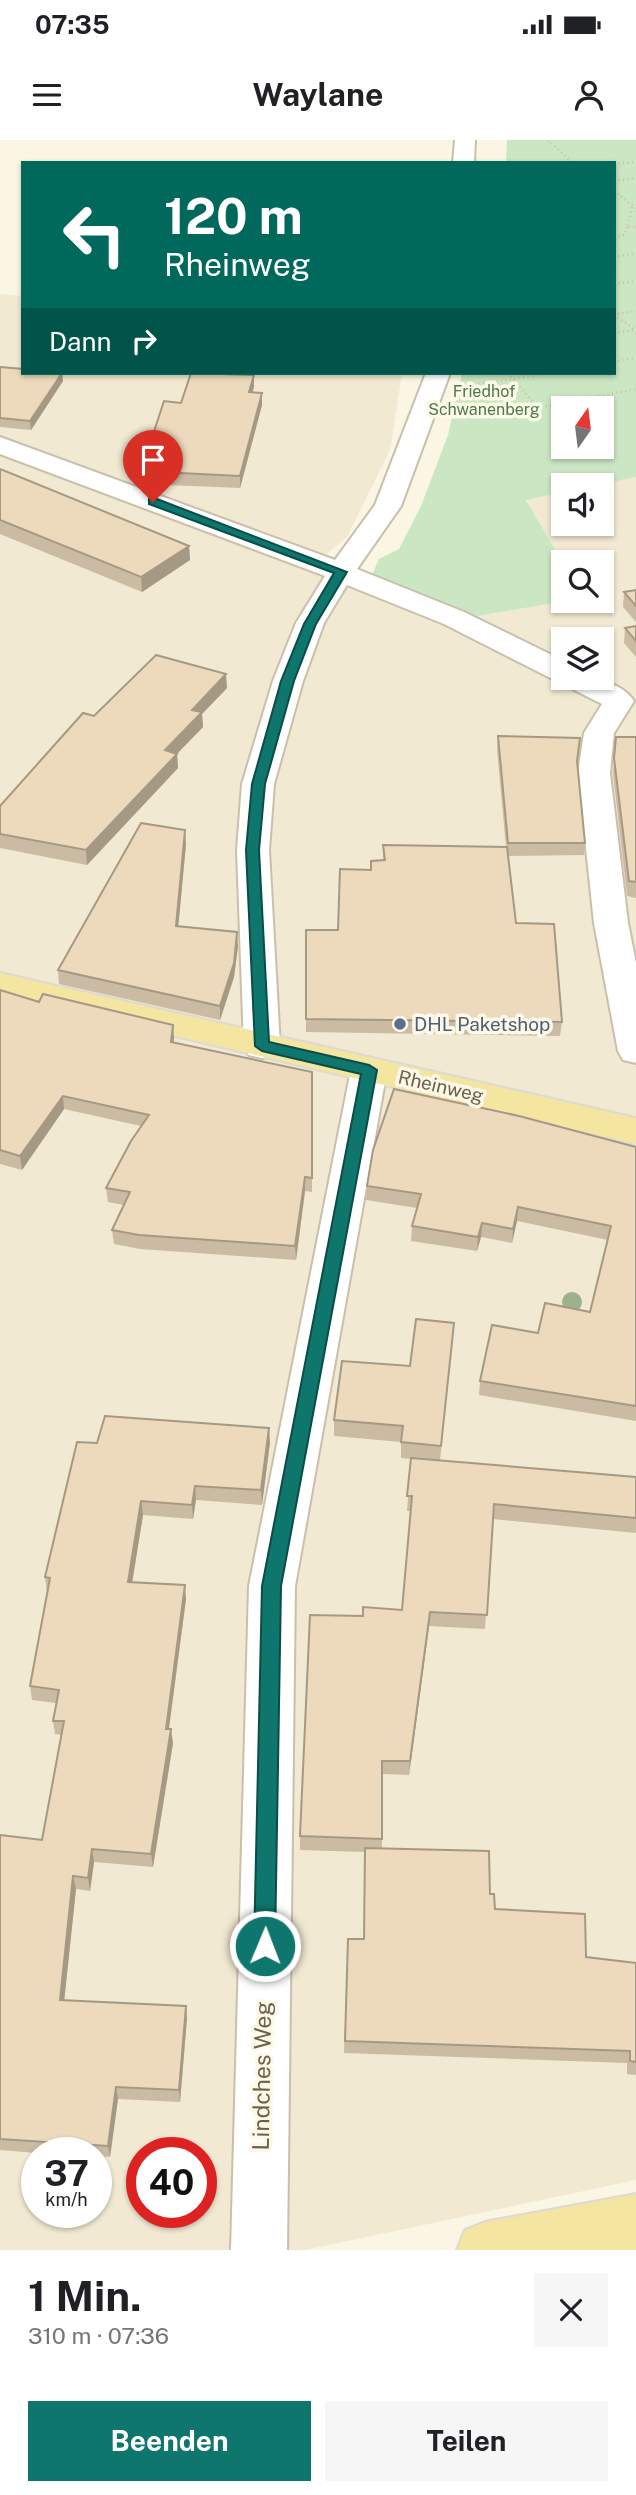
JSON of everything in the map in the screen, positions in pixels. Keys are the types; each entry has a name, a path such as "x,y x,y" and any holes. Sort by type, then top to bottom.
{"main road":[{"name":"Rheinweg","path":"0,984 262,1046 636,1128"},
{"path":"485,2250 636,2222"}],"street":[{"path":"463,161 465,140"},
{"path":"262,1046 253,850 258,784 288,681 310,624 341,572 387,506 452,379"},
{"path":"0,445 341,572 454,618 551,666"},
{"path":"597,690 619,701 599,733 594,772 611,923 636,1051"},
{"name":"Lindches Weg","path":"259,2250 272,1586 369,1070"}],"path":[{"path":"548,140 571,161"},
{"path":"616,164 636,162"},
{"path":"616,181 636,178"},
{"path":"616,193 634,207 624,235 616,237"},
{"path":"626,227 636,227"},
{"path":"616,257 636,253"},
{"path":"616,284 636,281"},
{"path":"616,314 636,311"},
{"path":"616,315 635,331"},
{"path":"616,333 635,331"},
{"path":"616,362 636,358"},
{"path":"510,375 538,408 636,389"},
{"path":"452,379 513,379 538,375"}],"shaded area":[{"path":"0,294 21,296 21,375 402,375 390,450 347,537 314,565 447,621 551,604 551,613 614,613 614,550 555,550 526,499 551,494 551,536 614,536 614,482 636,477 636,2180 305,2250 0,2250"}],"green space":[{"name":"Friedhof Schwanenberg","path":"507,140 636,140 636,477 614,482 614,473 551,473 551,495 526,500 555,550 551,550 551,604 447,621 367,586 379,559 399,549 421,506 448,435 462,375 616,375 616,161 506,161"}],"building":[{"path":"0,367 21,369 21,375 61,375 30,421 0,418"},
{"path":"190,375 254,375 249,392 262,393 240,476 141,471 164,401 181,403"},
{"path":"0,469 189,546 141,577 0,520"},
{"path":"636,590 636,606 624,592"},
{"path":"636,626 636,641 625,628"},
{"path":"156,655 226,674 192,710 202,712 165,750 177,754 86,850 0,834 0,806 83,713 94,716"},
{"path":"498,736 580,738 577,761 585,843 508,843"},
{"path":"616,737 636,737 636,882 629,881 614,758"},
{"path":"141,823 185,830 176,926 237,932 234,963 220,1006 58,970"},
{"path":"383,845 507,847 516,923 554,924 562,1022 306,1019 306,930 338,930 340,869 371,870 371,861 385,860"},
{"path":"0,990 39,1002 43,994 173,1025 171,1042 312,1072 312,1178 305,1177 295,1246 139,1235 112,1230 130,1192 106,1188 131,1141 149,1115 63,1096 20,1156 0,1150"},
{"path":"394,1089 519,1116 636,1147 636,1406 480,1381 492,1325 538,1333 545,1303 590,1312 611,1226 518,1207 513,1229 482,1223 478,1237 412,1226 421,1194 367,1186 373,1150"},
{"path":"416,1319 454,1323 441,1446 401,1442 403,1426 334,1420 342,1361 410,1366"},
{"path":"105,1416 269,1428 261,1490 195,1486 192,1505 141,1501 128,1582 185,1585 166,1729 171,1729 151,1854 92,1849 88,1878 73,1876 60,2000 186,2006 179,2090 116,2087 109,2137 0,2139 0,1835 42,1840 64,1721 53,1721 59,1690 30,1686 50,1578 45,1577 77,1442 97,1443"},
{"path":"411,1458 636,1477 636,1518 494,1504 487,1615 430,1612 410,1761 382,1761 382,1839 300,1836 310,1615 363,1616 363,1607 402,1610 412,1496 407,1496"},
{"path":"365,1848 489,1851 490,1894 494,1894 495,1909 585,1914 586,1957 636,1963 636,2062 630,2061 630,2051 345,2041 348,1939 364,1939"}],"place":[{"name":"DHL Paketshop","path":"400,1024"}],"route":[{"path":"153,502 341,572 310,624 288,681 258,784 253,850 262,1046 369,1070 272,1586 265,1946"}]}
